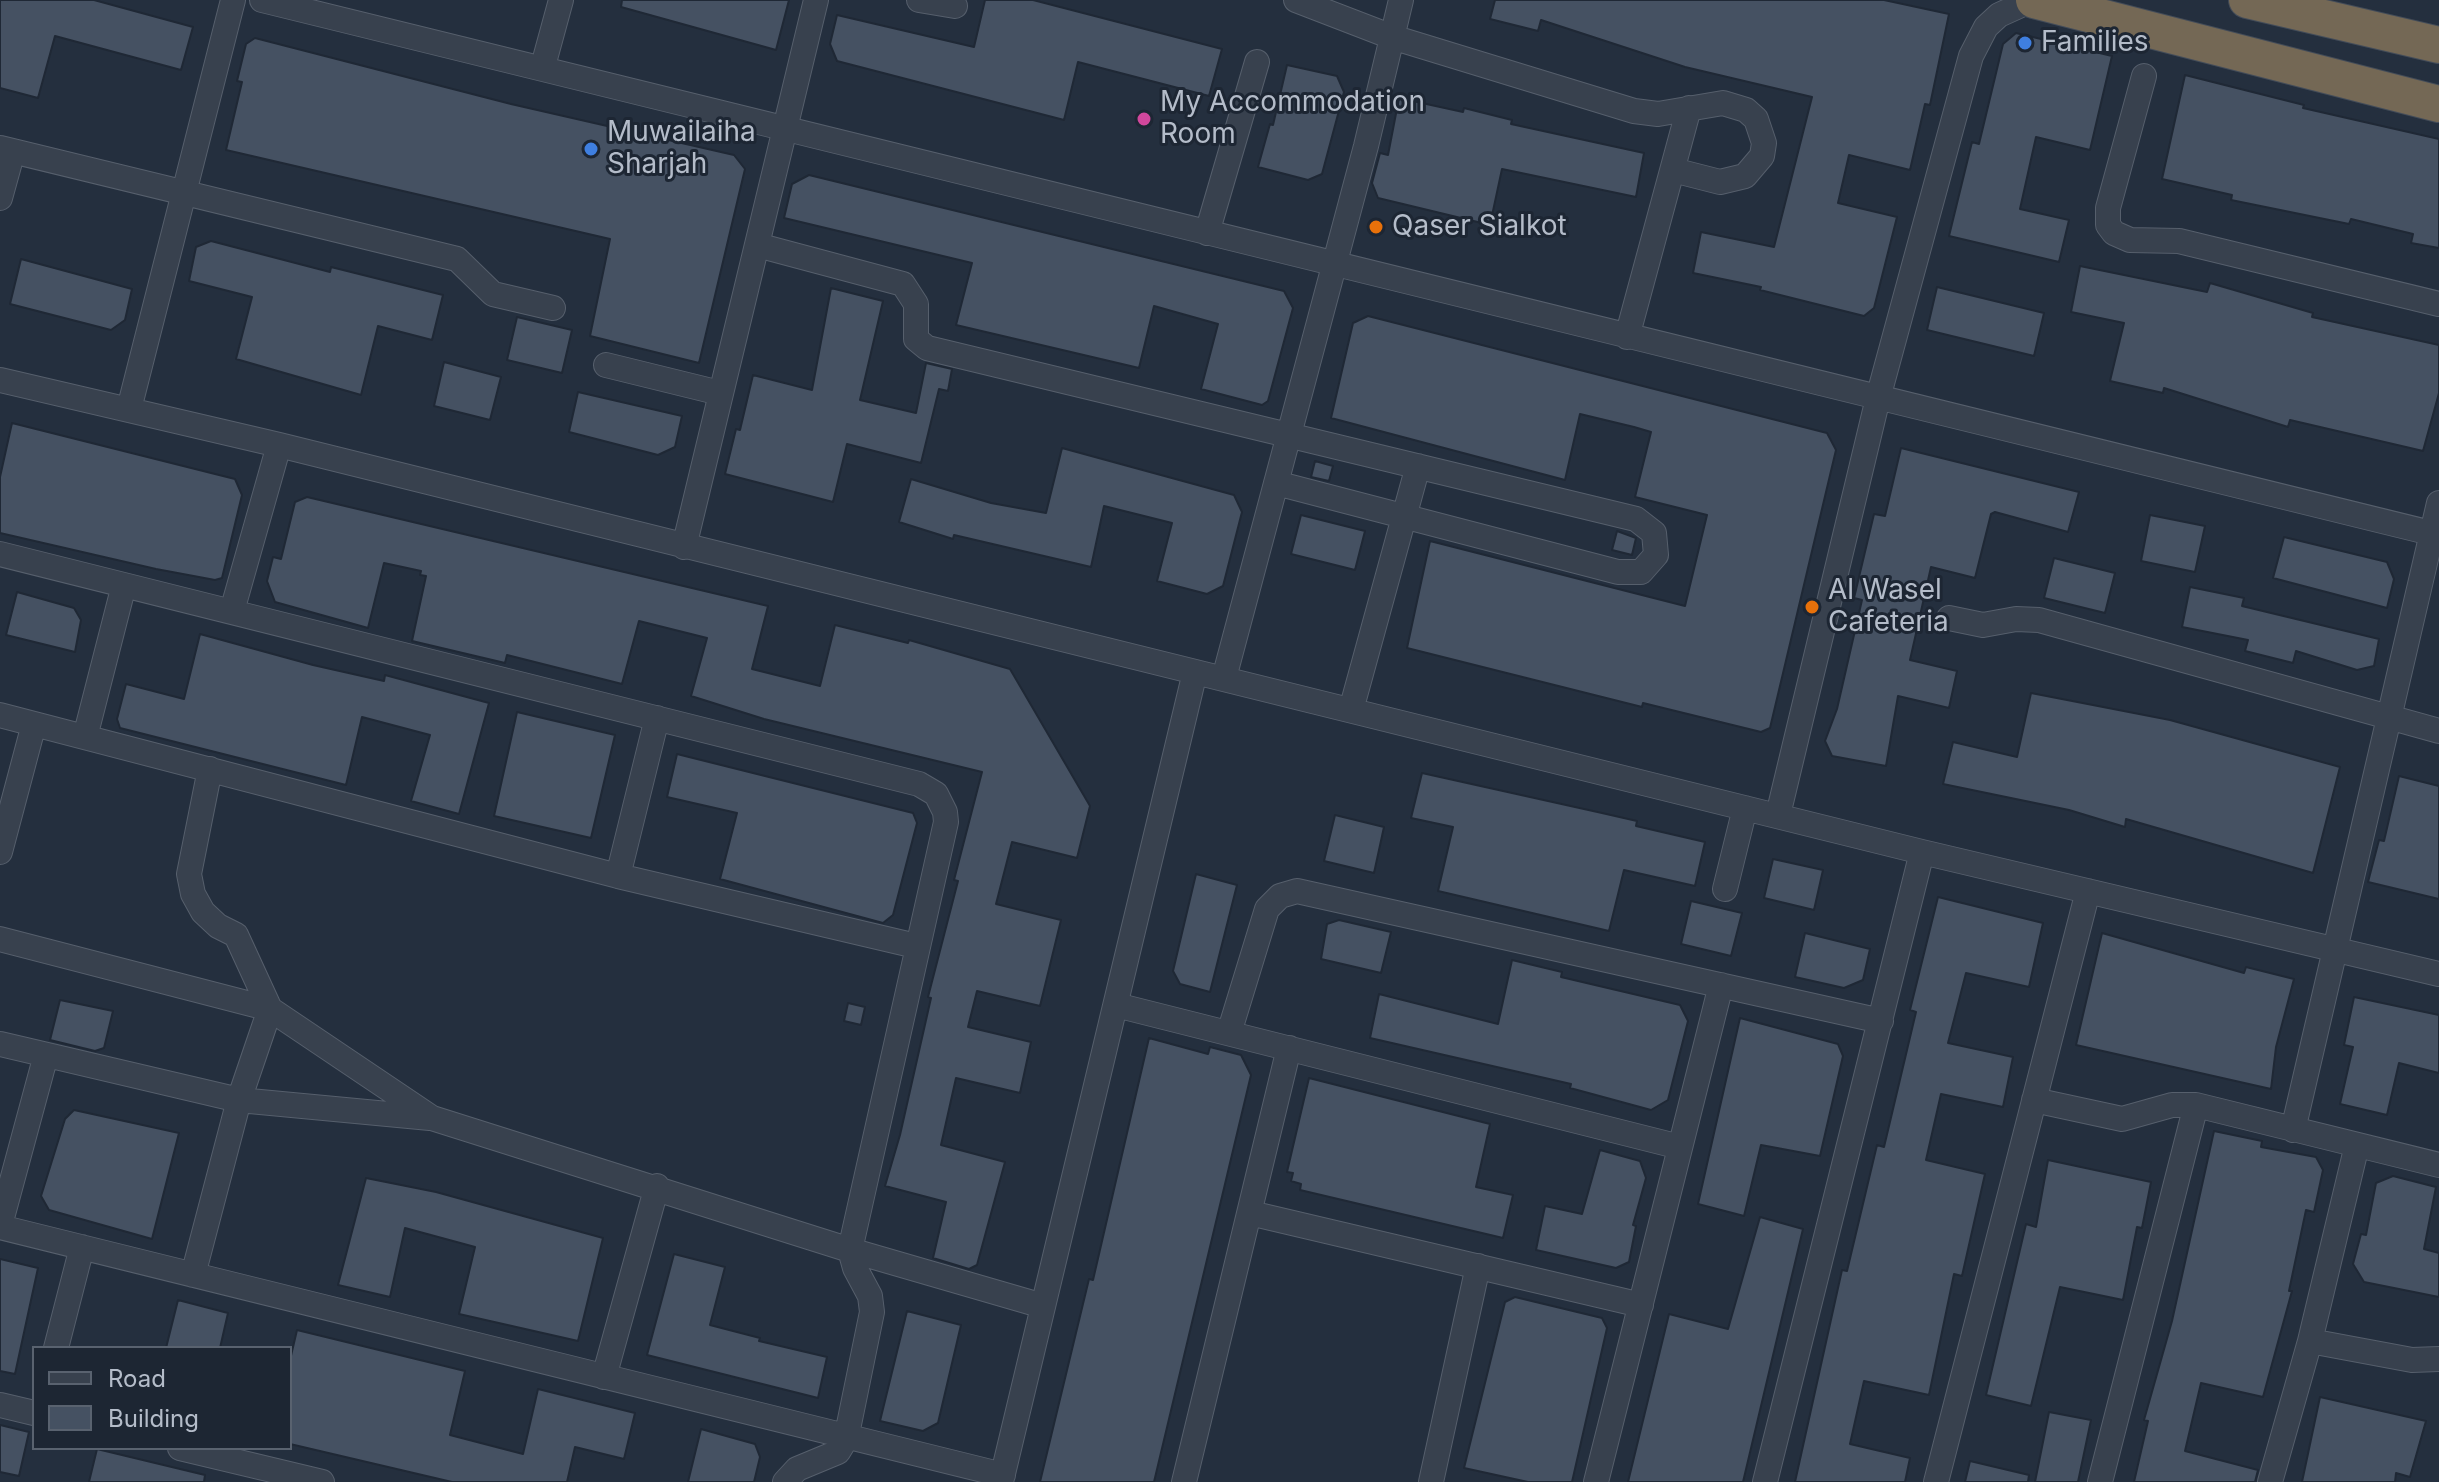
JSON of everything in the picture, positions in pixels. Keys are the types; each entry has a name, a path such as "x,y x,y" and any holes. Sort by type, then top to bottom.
{"highway":[{"path":"2033,0 2439,104"},
{"path":"2247,0 2439,45"}],"street":[{"path":"129,409 233,0"},
{"path":"262,0 362,11 543,66 784,128 2435,534"},
{"path":"543,66 561,0"},
{"path":"684,547 816,0"},
{"path":"919,0 955,6"},
{"path":"1296,0 1392,37 1634,111 1658,114 1723,103 1746,110 1762,130 1762,156 1745,176 1720,182 1673,170"},
{"path":"1224,678 1401,0"},
{"path":"1778,815 1878,398 1977,40 1999,15 2033,0"},
{"path":"1207,233 1257,62"},
{"path":"2144,76 2108,208 2108,225 2114,233 2130,240 2179,241 2439,304"},
{"path":"1627,337 1689,108"},
{"path":"0,198 7,149 457,259 493,294 553,308"},
{"path":"757,245 903,284 916,304 916,339 927,348 1636,519 1654,533 1656,555 1650,565 1630,574 1276,483"},
{"path":"606,365 720,393"},
{"path":"0,380 279,445 1922,852 2439,974"},
{"path":"232,611 279,445"},
{"path":"1351,710 1418,466"},
{"path":"2293,1130 2435,534 2439,503"},
{"path":"0,554 919,784 936,794 945,812 946,822 850,1250 855,1268 870,1296 872,1312 846,1439 838,1452 797,1469 785,1482"},
{"path":"85,737 124,585"},
{"path":"1949,618 1983,625 2016,619 2039,620 2439,731"},
{"path":"46,1055 0,1226 1002,1478 1195,672"},
{"path":"0,715 618,876 916,946"},
{"path":"618,876 657,718"},
{"path":"0,852 34,724"},
{"path":"193,1275 239,1100 270,1009 236,935 210,919 193,894 189,874 191,854 210,769"},
{"path":"1725,889 1745,808"},
{"path":"1765,1482 1922,852"},
{"path":"1229,1033 1267,909 1280,896 1297,891 1881,1021"},
{"path":"1936,1482 2088,891"},
{"path":"0,939 270,1009 432,1118"},
{"path":"1596,1482 1721,985"},
{"path":"1116,1005 1680,1147"},
{"path":"0,1044 239,1100 432,1118 657,1186 850,1250 1043,1306"},
{"path":"1184,1482 1289,1048"},
{"path":"2034,1100 2122,1119 2172,1105 2196,1105 2439,1165"},
{"path":"2100,1482 2196,1105"},
{"path":"2270,1482 2310,1341 2357,1145"},
{"path":"604,1377 657,1186"},
{"path":"1250,1213 1641,1305"},
{"path":"57,1346 82,1247"},
{"path":"1431,1482 1478,1266"},
{"path":"2310,1341 2412,1360 2439,1359"},
{"path":"0,1405 32,1413"},
{"path":"188,1450 322,1482"}],"building":[{"path":"0,0 94,0 193,27 181,70 55,36 38,98 0,88"},
{"path":"622,0 789,0 776,50 621,7"},
{"path":"985,0 1033,0 1222,49 1209,96 1078,62 1064,120 837,61 830,44 837,15 974,47"},
{"path":"1495,0 1884,0 1949,14 1930,105 1925,104 1910,170 1849,155 1838,203 1897,217 1874,308 1864,316 1760,290 1761,287 1693,273 1701,232 1774,247 1812,97 1685,67 1541,20 1538,31 1490,19"},
{"path":"2016,33 2112,56 2090,150 2036,137 2020,209 2069,220 2059,262 1949,236 1972,142 1979,144 2003,44"},
{"path":"255,38 511,104 734,155 745,169 699,363 590,336 610,239 226,150 242,82 237,81 246,44"},
{"path":"1287,65 1337,76 1344,92 1322,174 1308,180 1258,167 1270,124 1273,125"},
{"path":"2185,75 2304,105 2303,108 2439,139 2439,248 2411,243 2413,234 2351,219 2349,224 2231,200 2232,195 2162,179"},
{"path":"1399,98 1463,112 1464,108 1512,120 1511,124 1644,153 1636,197 1502,169 1490,225 1378,198 1372,183 1380,153 1388,155"},
{"path":"809,175 1284,291 1293,308 1268,401 1262,405 1201,389 1218,324 1154,306 1139,368 956,325 972,263 784,218 792,184"},
{"path":"211,241 330,272 331,267 443,295 432,340 378,326 361,395 236,359 252,297 189,281 196,247"},
{"path":"21,259 132,289 125,320 111,330 10,304"},
{"path":"2080,266 2207,292 2210,283 2313,313 2312,317 2439,345 2439,393 2423,451 2290,420 2288,427 2164,388 2163,393 2110,381 2124,323 2071,312"},
{"path":"1937,287 2044,313 2034,356 1927,330"},
{"path":"831,288 883,301 860,400 916,413 926,363 952,369 948,391 939,389 921,463 847,444 833,502 725,474 736,429 740,430 753,375 812,390"},
{"path":"1368,316 1827,433 1836,450 1770,728 1761,732 1643,703 1642,707 1407,648 1430,541 1685,606 1707,515 1635,497 1651,432 1634,427 1580,414 1565,480 1331,418 1353,323"},
{"path":"517,317 572,330 562,373 507,360"},
{"path":"444,362 501,377 490,420 434,406"},
{"path":"578,392 682,416 675,447 658,455 569,432"},
{"path":"12,423 235,479 242,495 222,578 215,580 156,569 0,533 0,477"},
{"path":"1062,448 1234,495 1242,512 1223,586 1207,594 1157,581 1172,523 1104,506 1091,567 954,535 953,539 899,522 911,479 991,503 1046,513"},
{"path":"1901,448 2079,492 2068,532 1995,512 1991,514 1975,578 1931,567 1910,660 1957,671 1949,708 1898,696 1886,766 1832,756 1825,741 1837,709 1862,600 1854,598 1874,514 1885,516"},
{"path":"1315,461 1333,466 1329,481 1311,477"},
{"path":"307,497 768,606 752,669 820,686 835,625 908,643 909,640 1010,669 1090,806 1077,858 1012,842 996,904 1061,920 1040,1006 977,991 968,1027 1031,1042 1020,1093 956,1078 941,1145 1005,1162 977,1265 969,1269 933,1258 946,1202 885,1186 900,1135 931,998 928,997 958,881 954,880 982,772 764,719 691,696 707,638 639,621 622,684 507,655 505,663 412,641 426,576 420,575 421,571 384,563 368,628 275,602 267,581 273,557 281,559 295,502"},
{"path":"1301,515 1365,531 1355,570 1291,554"},
{"path":"2150,515 2205,526 2195,572 2141,561"},
{"path":"1617,531 1636,538 1632,555 1612,550"},
{"path":"2284,537 2387,562 2394,579 2387,608 2273,578"},
{"path":"2054,558 2115,573 2105,613 2044,598"},
{"path":"2190,587 2244,598 2242,606 2379,639 2374,666 2357,670 2296,651 2293,663 2245,651 2248,640 2182,627"},
{"path":"17,592 74,608 81,620 75,652 6,635"},
{"path":"200,634 313,665 384,681 385,675 489,703 459,814 411,801 430,735 362,717 346,785 120,728 117,719 126,684 184,699"},
{"path":"2031,693 2170,720 2340,767 2313,873 2126,819 2125,827 2069,810 1943,784 1953,742 2017,757"},
{"path":"517,712 615,735 591,838 494,816"},
{"path":"677,754 913,813 917,823 893,915 883,923 720,879 737,813 667,797"},
{"path":"1422,773 1637,821 1636,826 1705,842 1695,886 1624,870 1609,931 1438,891 1453,827 1411,818"},
{"path":"2399,776 2439,786 2439,899 2368,882 2379,840 2384,841"},
{"path":"1335,815 1384,827 1374,873 1324,861"},
{"path":"1773,859 1823,870 1814,910 1764,898"},
{"path":"1196,874 1237,885 1210,992 1180,984 1173,971"},
{"path":"1938,897 2043,923 2029,987 1966,973 1948,1043 2013,1057 2003,1107 1941,1094 1926,1160 1985,1174 1962,1276 1954,1274 1929,1395 1864,1381 1850,1444 1910,1458 1905,1482 1795,1482 1842,1270 1847,1271 1877,1145 1884,1147 1916,1012 1910,1010"},
{"path":"1691,901 1742,913 1731,956 1681,944"},
{"path":"1339,920 1391,932 1381,973 1321,959 1327,924"},
{"path":"1805,933 1870,949 1863,980 1844,988 1795,977"},
{"path":"2102,933 2244,973 2246,967 2294,979 2276,1047 2271,1089 2076,1045"},
{"path":"1512,960 1562,972 1561,977 1680,1005 1688,1021 1668,1100 1651,1110 1570,1088 1571,1084 1370,1038 1379,994 1498,1024"},
{"path":"2354,997 2439,1015 2439,1073 2399,1063 2387,1115 2340,1104 2353,1047 2344,1045"},
{"path":"60,1000 113,1011 104,1048 95,1051 50,1040"},
{"path":"848,1003 865,1007 861,1025 844,1021"},
{"path":"1740,1018 1838,1044 1843,1056 1820,1156 1761,1145 1744,1216 1698,1204"},
{"path":"1149,1038 1208,1054 1210,1047 1241,1055 1251,1075 1154,1482 1040,1482 1089,1279 1093,1280"},
{"path":"1309,1078 1490,1124 1476,1187 1513,1195 1503,1238 1300,1190 1301,1184 1291,1181 1293,1173 1287,1172"},
{"path":"74,1110 179,1133 152,1239 49,1210 41,1196 65,1119"},
{"path":"2214,1131 2262,1141 2261,1147 2316,1157 2323,1170 2314,1212 2306,1210 2289,1291 2292,1291 2263,1397 2201,1383 2185,1451 2258,1470 2255,1482 2134,1482 2148,1421 2144,1420 2172,1321"},
{"path":"1600,1150 1640,1161 1646,1178 1633,1225 1636,1226 1629,1262 1616,1268 1536,1250 1545,1206 1582,1214"},
{"path":"2048,1160 2151,1182 2142,1228 2137,1227 2123,1300 2060,1287 2031,1406 1986,1395 2026,1224 2036,1227"},
{"path":"2393,1176 2436,1187 2424,1249 2439,1253 2439,1297 2364,1282 2353,1264 2361,1234 2366,1235 2376,1183"},
{"path":"366,1178 436,1192 603,1238 578,1341 459,1314 475,1247 405,1228 390,1297 338,1285"},
{"path":"1760,1217 1803,1229 1743,1482 1628,1482 1669,1314 1728,1329"},
{"path":"674,1254 725,1267 710,1325 760,1338 759,1341 827,1357 818,1398 647,1355"},
{"path":"0,1259 38,1268 15,1374 0,1371"},
{"path":"1515,1297 1602,1318 1607,1328 1572,1482 1528,1482 1464,1468 1505,1302"},
{"path":"178,1300 228,1313 220,1346 166,1346"},
{"path":"907,1311 961,1325 938,1423 923,1431 880,1421"},
{"path":"297,1330 465,1371 450,1435 523,1454 538,1389 635,1413 624,1459 575,1447 567,1482 452,1482 292,1444 292,1351"},
{"path":"2320,1397 2426,1421 2410,1477 2396,1473 2395,1482 2302,1482"},
{"path":"2049,1412 2091,1420 2078,1482 2035,1482"},
{"path":"0,1425 29,1432 19,1476 0,1472"},
{"path":"701,1429 755,1444 760,1457 754,1482 688,1482"},
{"path":"97,1450 205,1475 204,1482 89,1482"},
{"path":"1970,1461 2029,1475 2028,1482 1965,1482"}],"place":[{"name":"Families","path":"2025,43"},
{"name":"My Accommodation Room","path":"1144,119"},
{"name":"Muwailaiha Sharjah","path":"591,149"},
{"name":"Qaser Sialkot","path":"1376,227"},
{"name":"Al Wasel Cafeteria","path":"1812,607"}]}
